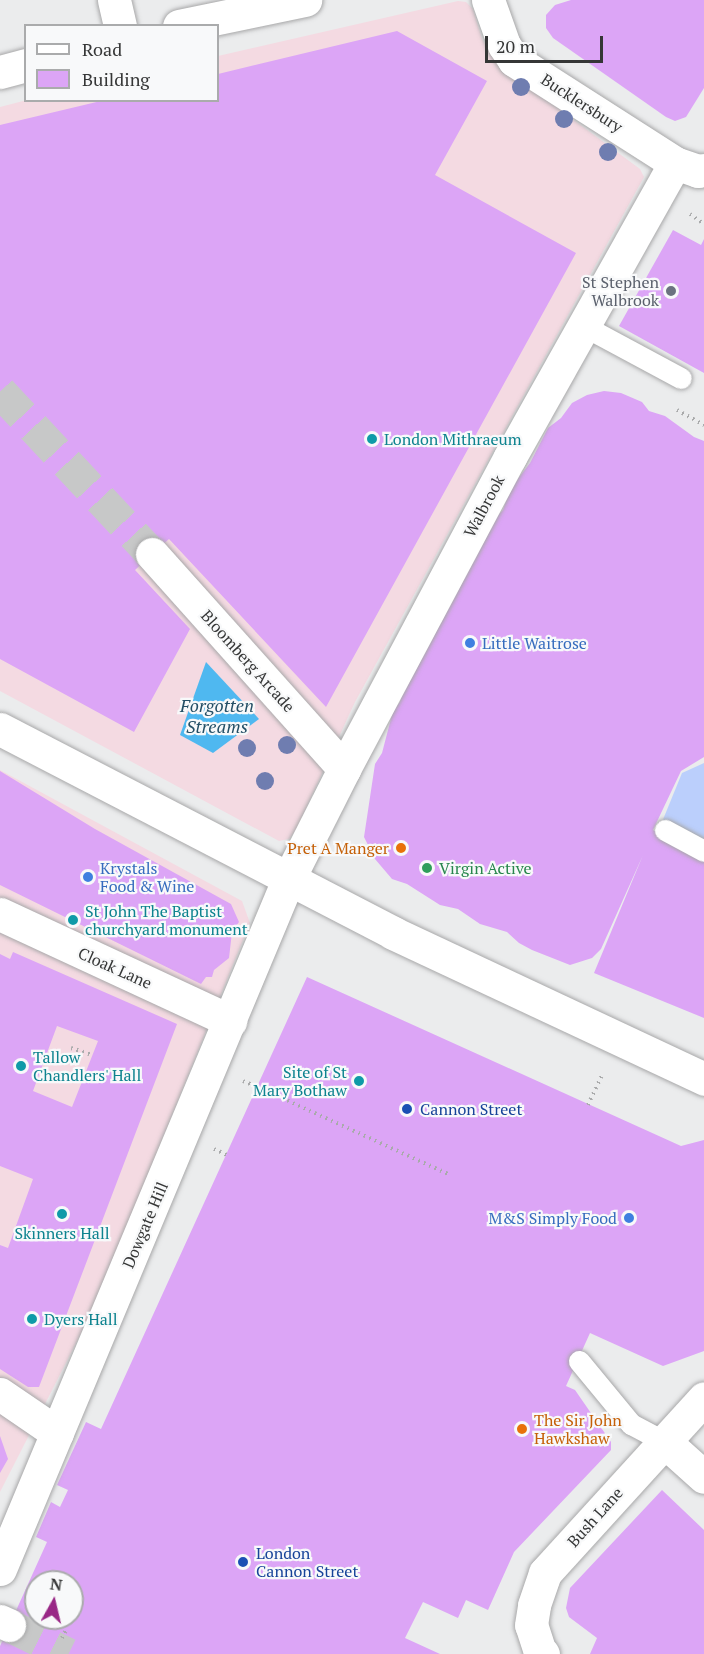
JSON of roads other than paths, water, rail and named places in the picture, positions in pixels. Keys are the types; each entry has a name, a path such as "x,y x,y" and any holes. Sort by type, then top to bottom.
{"street":[{"path":"114,0 120,24"},
{"path":"189,24 305,0"},
{"name":"Bucklersbury","path":"488,0 504,45 514,60 689,166"},
{"path":"0,72 24,66"},
{"name":"Walbrook","path":"288,880 344,768 582,325 689,166"},
{"name":"Bloomberg Arcade","path":"152,554 344,768"},
{"path":"0,729 393,933 704,1079"},
{"name":"Dowgate Hill","path":"0,1569 288,880"},
{"name":"Cloak Lane","path":"0,914 231,1021"},
{"path":"0,1394 57,1434"},
{"name":"Bush Lane","path":"543,1654 540,1652 531,1625 534,1605 545,1573 704,1398"},
{"path":"665,1442 704,1477"}],"lane":[{"path":"582,325 681,378"},
{"path":"665,830 704,851"},
{"path":"579,1361 631,1424 665,1442"}],"water":[{"name":"Forgotten Streams","path":"206,662 259,719 213,753 180,735"}],"tunnel":[{"path":"0,391 152,554"},
{"path":"9,1625 68,1654"}],"place":[{"name":"St Stephen Walbrook","path":"671,291"},
{"name":"London Mithraeum","path":"372,439"},
{"name":"Little Waitrose","path":"470,643"},
{"name":"Pret A Manger","path":"401,848"},
{"name":"Virgin Active","path":"427,868"},
{"name":"Krystals Food & Wine","path":"88,877"},
{"name":"St John The Baptist churchyard monument","path":"73,920"},
{"name":"Tallow Chandlers' Hall","path":"21,1066"},
{"name":"Site of St Mary Bothaw","path":"359,1081"},
{"name":"Cannon Street","path":"407,1109"},
{"name":"Skinners Hall","path":"62,1214"},
{"name":"M&S Simply Food","path":"629,1218"},
{"name":"Dyers Hall","path":"32,1319"},
{"name":"The Sir John Hawkshaw","path":"522,1429"},
{"name":"London Cannon Street","path":"243,1562"}]}
